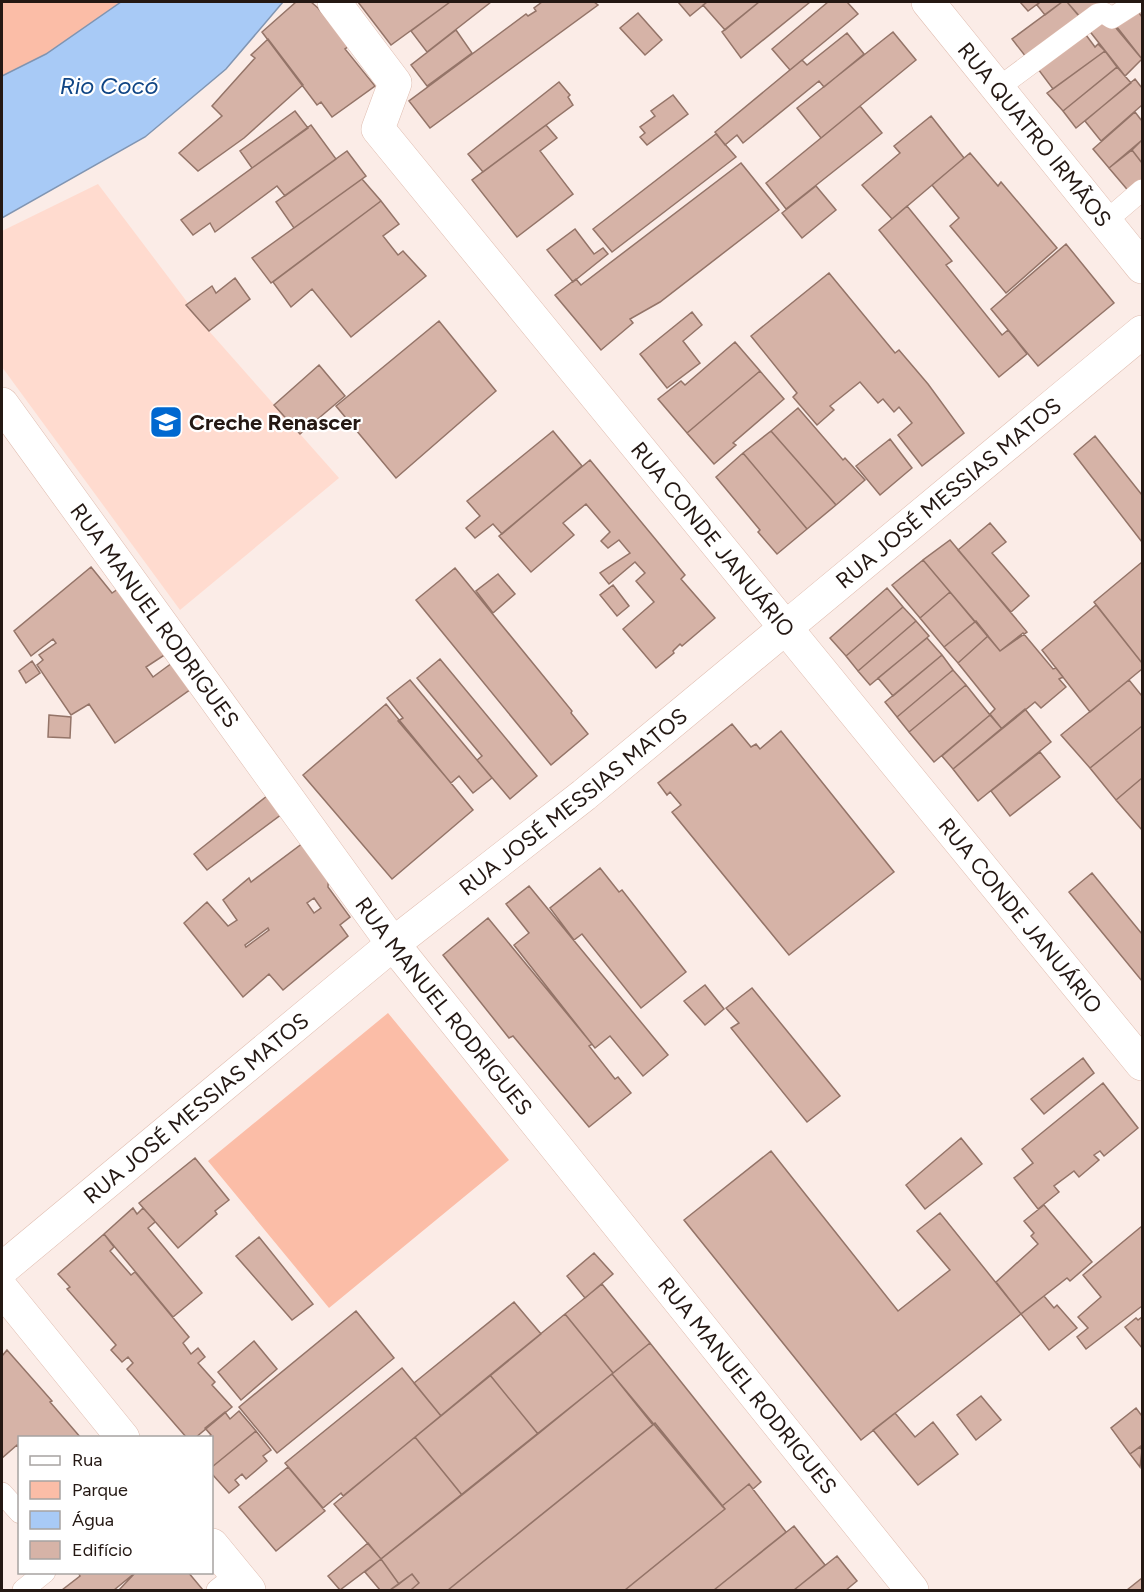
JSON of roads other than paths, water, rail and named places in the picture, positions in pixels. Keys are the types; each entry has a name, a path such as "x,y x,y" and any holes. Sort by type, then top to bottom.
{"street":[{"name":"RUA CONDE JANUÁRIO","path":"334,2 395,83 378,129 1143,1064"},
{"name":"RUA QUATRO IRMÃOS","path":"928,2 1143,267"},
{"name":"RUA JOSÉ MESSIAS MATOS","path":"2,1269 393,944 584,795 1143,332"},
{"name":"RUA MANUEL RODRIGUES","path":"2,404 393,944 912,1590"},
{"path":"2,1289 122,1436"},
{"path":"213,1547 234,1585"}],"lane":[{"path":"998,88 1098,14 1104,13 1112,18 1137,2"},
{"path":"1106,221 1143,190"},
{"path":"2,1493 18,1511"},
{"path":"23,1590 43,1574"}],"water":[{"name":"Rio Cocó","path":"121,2 283,2 226,69 145,137 2,218 2,76 46,54"}],"place":[{"name":"Creche Renascer","path":"166,422"}]}
